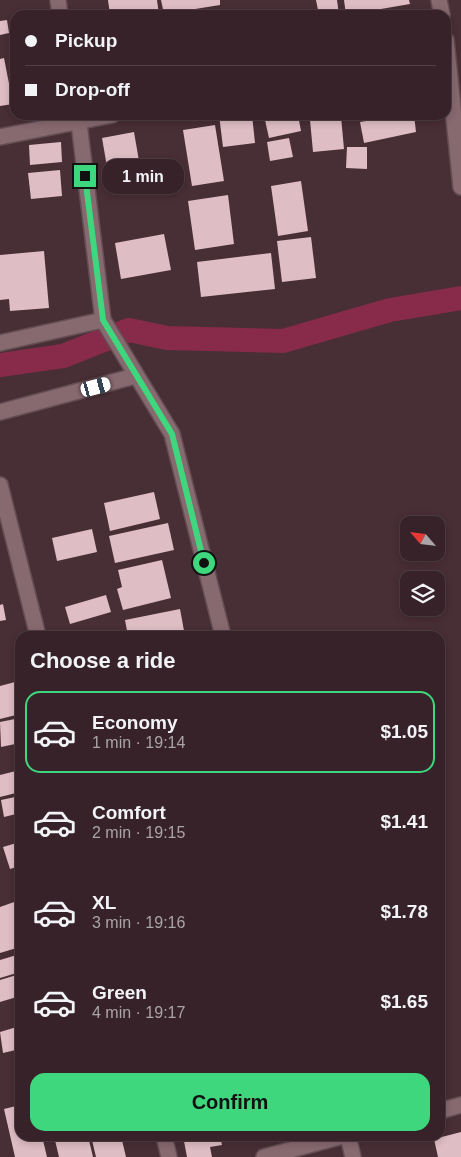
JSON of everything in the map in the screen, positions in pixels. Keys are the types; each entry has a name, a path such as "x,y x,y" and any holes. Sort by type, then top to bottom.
{"street":[{"path":"451,62 461,187"},
{"path":"0,137 70,120"},
{"path":"78,120 103,320 135,376 172,434 222,631"},
{"path":"0,344 103,320"},
{"path":"0,412 135,376"},
{"path":"0,485 37,631"},
{"path":"445,1110 461,1105"},
{"path":"165,1141 169,1157"},
{"path":"264,1157 324,1141"},
{"path":"349,1141 353,1157"}],"building":[{"path":"108,0 157,0 158,10 109,10"},
{"path":"161,0 220,0 220,5 189,10 163,10"},
{"path":"316,0 337,0 338,10 318,10"},
{"path":"344,0 409,0 410,4 375,10 345,10"},
{"path":"7,20 9,33 0,35 0,21"},
{"path":"4,58 10,89 10,104 0,106 0,59"},
{"path":"220,120 253,120 255,143 223,147"},
{"path":"265,120 299,120 301,131 269,138"},
{"path":"310,120 341,120 344,149 313,152"},
{"path":"372,120 415,120 416,132 364,143 360,122"},
{"path":"215,125 224,181 192,186 183,130"},
{"path":"134,132 143,184 111,190 102,138"},
{"path":"289,138 293,157 270,161 267,142"},
{"path":"61,142 62,162 30,165 29,145"},
{"path":"347,147 367,147 367,169 346,168"},
{"path":"60,170 62,196 31,199 28,173"},
{"path":"301,181 308,231 278,236 271,186"},
{"path":"228,195 234,244 195,250 188,201"},
{"path":"164,234 171,270 121,279 115,243"},
{"path":"311,237 316,278 282,282 277,241"},
{"path":"44,251 49,308 10,311 9,299 0,300 0,255"},
{"path":"271,253 275,289 201,297 197,262"},
{"path":"154,492 160,519 110,531 104,503"},
{"path":"168,523 174,550 115,563 109,536"},
{"path":"92,529 97,552 57,561 52,538"},
{"path":"162,560 171,598 123,610 117,589 122,587 118,570"},
{"path":"106,595 111,612 70,624 65,607"},
{"path":"3,604 6,620 0,621 0,605"},
{"path":"180,609 184,631 127,631 125,620"},
{"path":"15,682 15,715 0,719 0,686"},
{"path":"15,719 15,744 1,747 0,722"},
{"path":"15,771 15,793 0,797 0,775"},
{"path":"15,797 15,814 4,817 1,800"},
{"path":"15,843 15,868 10,869 3,847"},
{"path":"15,902 15,948 0,953 0,907"},
{"path":"15,956 15,974 0,978 0,960"},
{"path":"15,976 15,998 0,1002 0,980"},
{"path":"15,1028 15,1050 3,1053 0,1032"},
{"path":"15,1106 15,1141 43,1141 47,1157 15,1157 4,1109"},
{"path":"461,1132 461,1157 438,1157 434,1141 445,1141 445,1136"},
{"path":"55,1141 89,1141 93,1157 59,1157"},
{"path":"92,1141 122,1141 126,1157 96,1157"},
{"path":"184,1141 221,1141 222,1145 210,1147 212,1157 187,1157"}],"waterway":[{"path":"0,365 63,356 129,330 167,338 283,341 390,310 461,298"}],"route":[{"path":"85,176 103,320 135,376 172,434 204,563"}]}
